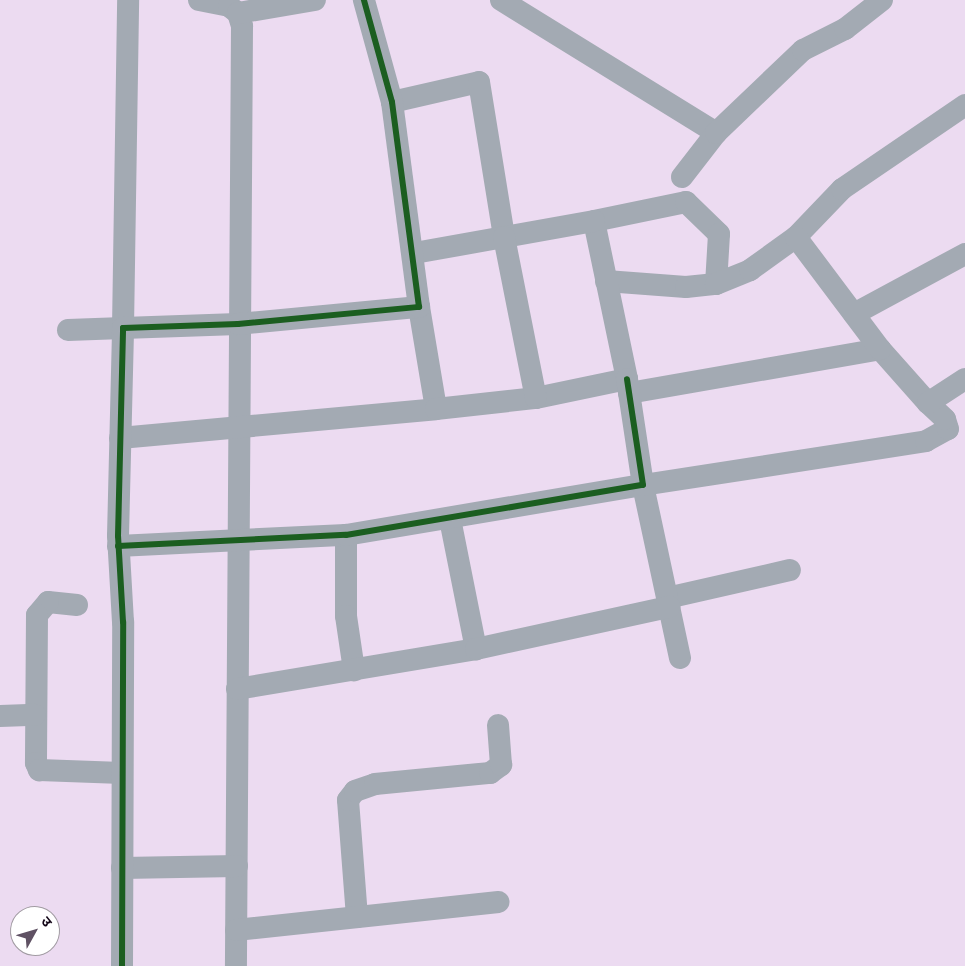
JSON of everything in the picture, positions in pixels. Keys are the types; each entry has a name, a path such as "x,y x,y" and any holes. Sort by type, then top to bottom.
{"street":[{"path":"122,966 122,773 118,546 128,0"},
{"path":"199,0 229,6 238,13 315,0"},
{"path":"364,0 392,102 414,253 419,307 436,409"},
{"path":"501,0 716,134"},
{"path":"682,177 716,134 803,50 845,28 882,0"},
{"path":"236,966 238,13"},
{"path":"392,102 479,82 504,237 536,398"},
{"path":"606,281 686,287 716,284 750,270 796,238 842,189 965,106"},
{"path":"414,253 594,221 686,202 718,234 716,284"},
{"path":"594,221 628,386 643,485 680,658"},
{"path":"118,546 237,538 346,535 643,485 926,442 948,429 946,419 928,403 880,349 796,238"},
{"path":"854,314 965,254"},
{"path":"68,330 238,324 419,307"},
{"path":"120,438 237,430 536,398 880,349"},
{"path":"928,403 965,379"},
{"path":"450,519 476,649"},
{"path":"346,535 346,616 354,670"},
{"path":"237,689 476,649 790,570"},
{"path":"77,605 48,602 37,615 35,715 40,770 122,773"},
{"path":"0,716 35,715"},
{"path":"357,917 348,817 351,796 369,785 490,774 501,765 498,725"},
{"path":"122,868 237,866"},
{"path":"236,930 499,902"}],"cycle path":[{"path":"122,966 123,622 118,536 123,328 238,324 419,307 392,102 364,0"},
{"path":"118,546 346,535 643,485 627,379"}]}
